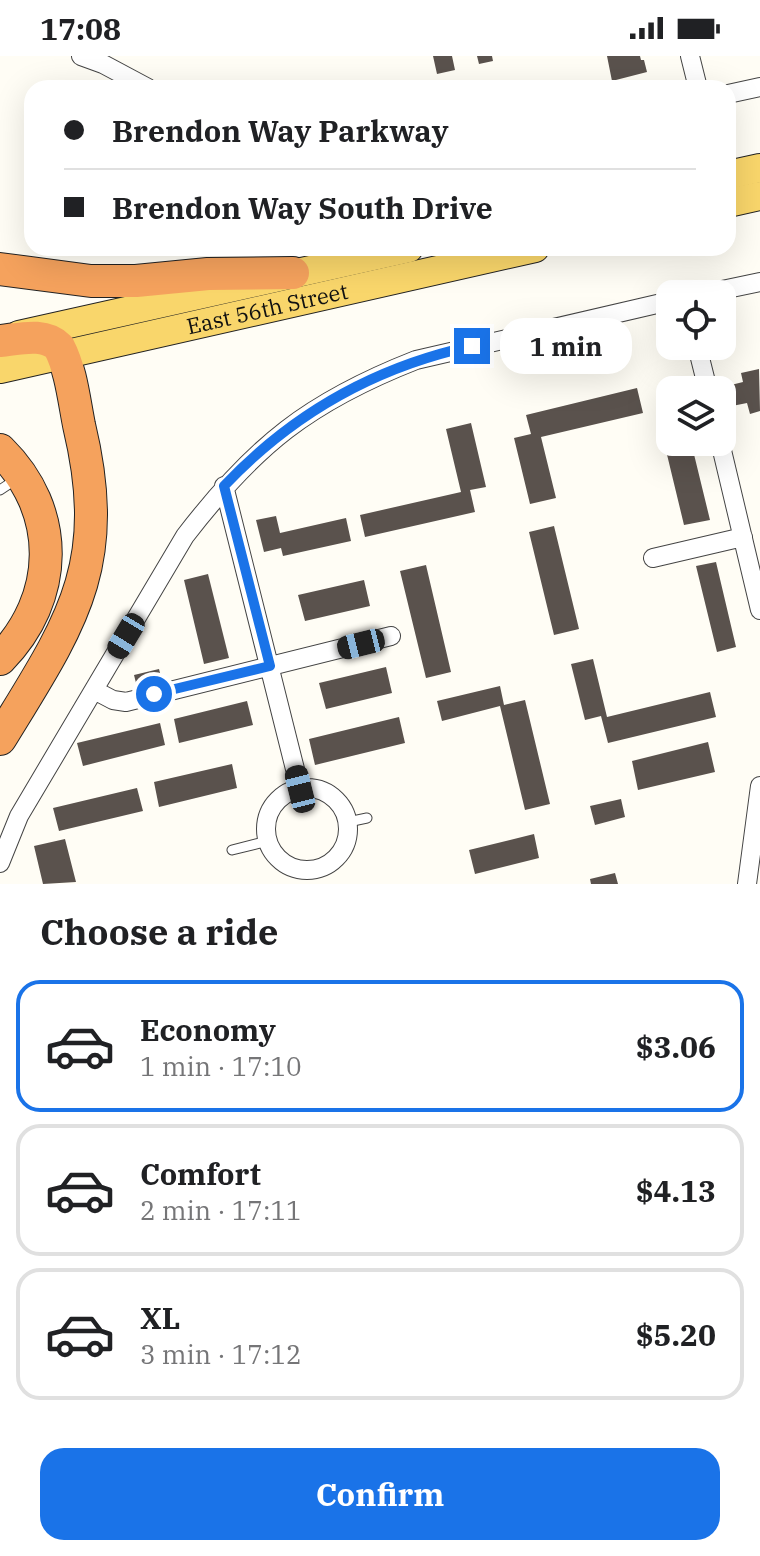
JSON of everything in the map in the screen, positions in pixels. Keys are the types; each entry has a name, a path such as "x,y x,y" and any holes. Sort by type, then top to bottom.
{"highway":[{"path":"0,269 91,281 293,273"},
{"path":"0,340 44,338 53,341 63,355 88,466 91,510 89,559 66,629 0,739"},
{"path":"0,450 11,483 36,504 45,534 46,574 28,621 12,647 0,659"}],"main road":[{"path":"736,173 760,168"},
{"path":"736,201 760,196"},
{"name":"East 56th Street","path":"0,340 372,256"},
{"name":"East 56th Street","path":"0,369 500,256"}],"street":[{"path":"81,56 102,60 135,80"},
{"path":"690,56 696,80"},
{"path":"736,92 760,87"},
{"path":"736,287 760,282"},
{"path":"0,863 19,816 185,536 224,486 269,442 333,397 390,370 451,350 656,304"},
{"path":"723,456 760,610"},
{"path":"224,486 300,789"},
{"path":"653,558 743,537"},
{"path":"94,690 113,700 126,702 391,636"},
{"path":"747,884 755,861 760,786"},
{"path":"300,789 316,789 331,795 342,807 348,822 347,838 340,853 321,867 304,869 289,865 276,855 268,841 267,820 272,807 281,797 300,789"}],"lane":[{"path":"348,822 367,818"},
{"path":"232,850 268,841"}],"building":[{"path":"433,56 452,56 455,70 437,74"},
{"path":"477,56 492,56 493,61 479,64"},
{"path":"607,56 640,56 644,60 647,72 612,80"},
{"path":"759,369 760,411 750,414 747,403 736,405 736,384 743,382 741,373"},
{"path":"637,388 643,413 541,437 556,498 530,504 514,438 531,434 526,415"},
{"path":"471,423 486,487 470,490 475,512 365,537 360,515 461,492 446,429"},
{"path":"667,456 694,456 710,520 684,525"},
{"path":"276,516 280,533 346,518 351,541 283,556 281,548 264,552 256,520"},
{"path":"554,526 579,629 554,635 529,532"},
{"path":"716,562 736,647 717,652 696,566"},
{"path":"426,565 451,672 426,678 400,571"},
{"path":"208,574 229,658 204,664 184,580"},
{"path":"364,580 370,606 305,621 298,595"},
{"path":"593,659 607,717 710,692 716,717 608,743 601,716 585,720 571,664"},
{"path":"386,667 392,693 326,709 319,683"},
{"path":"159,669 162,681 137,687 134,675"},
{"path":"500,686 504,705 525,700 550,804 525,810 500,706 442,721 437,701"},
{"path":"247,701 253,725 179,743 174,719"},
{"path":"399,717 405,743 315,765 309,739"},
{"path":"160,723 165,745 83,766 77,743"},
{"path":"708,742 715,772 638,790 632,761"},
{"path":"232,764 237,788 159,807 154,782"},
{"path":"137,788 143,811 59,831 53,808"},
{"path":"621,799 625,817 595,825 590,806"},
{"path":"534,834 539,858 475,874 469,850"},
{"path":"65,839 76,882 43,884 34,846"},
{"path":"615,873 618,884 591,884 590,879"}],"route":[{"path":"154,694 270,666 224,486 269,442 333,397 390,370 429,356 472,346"}]}
